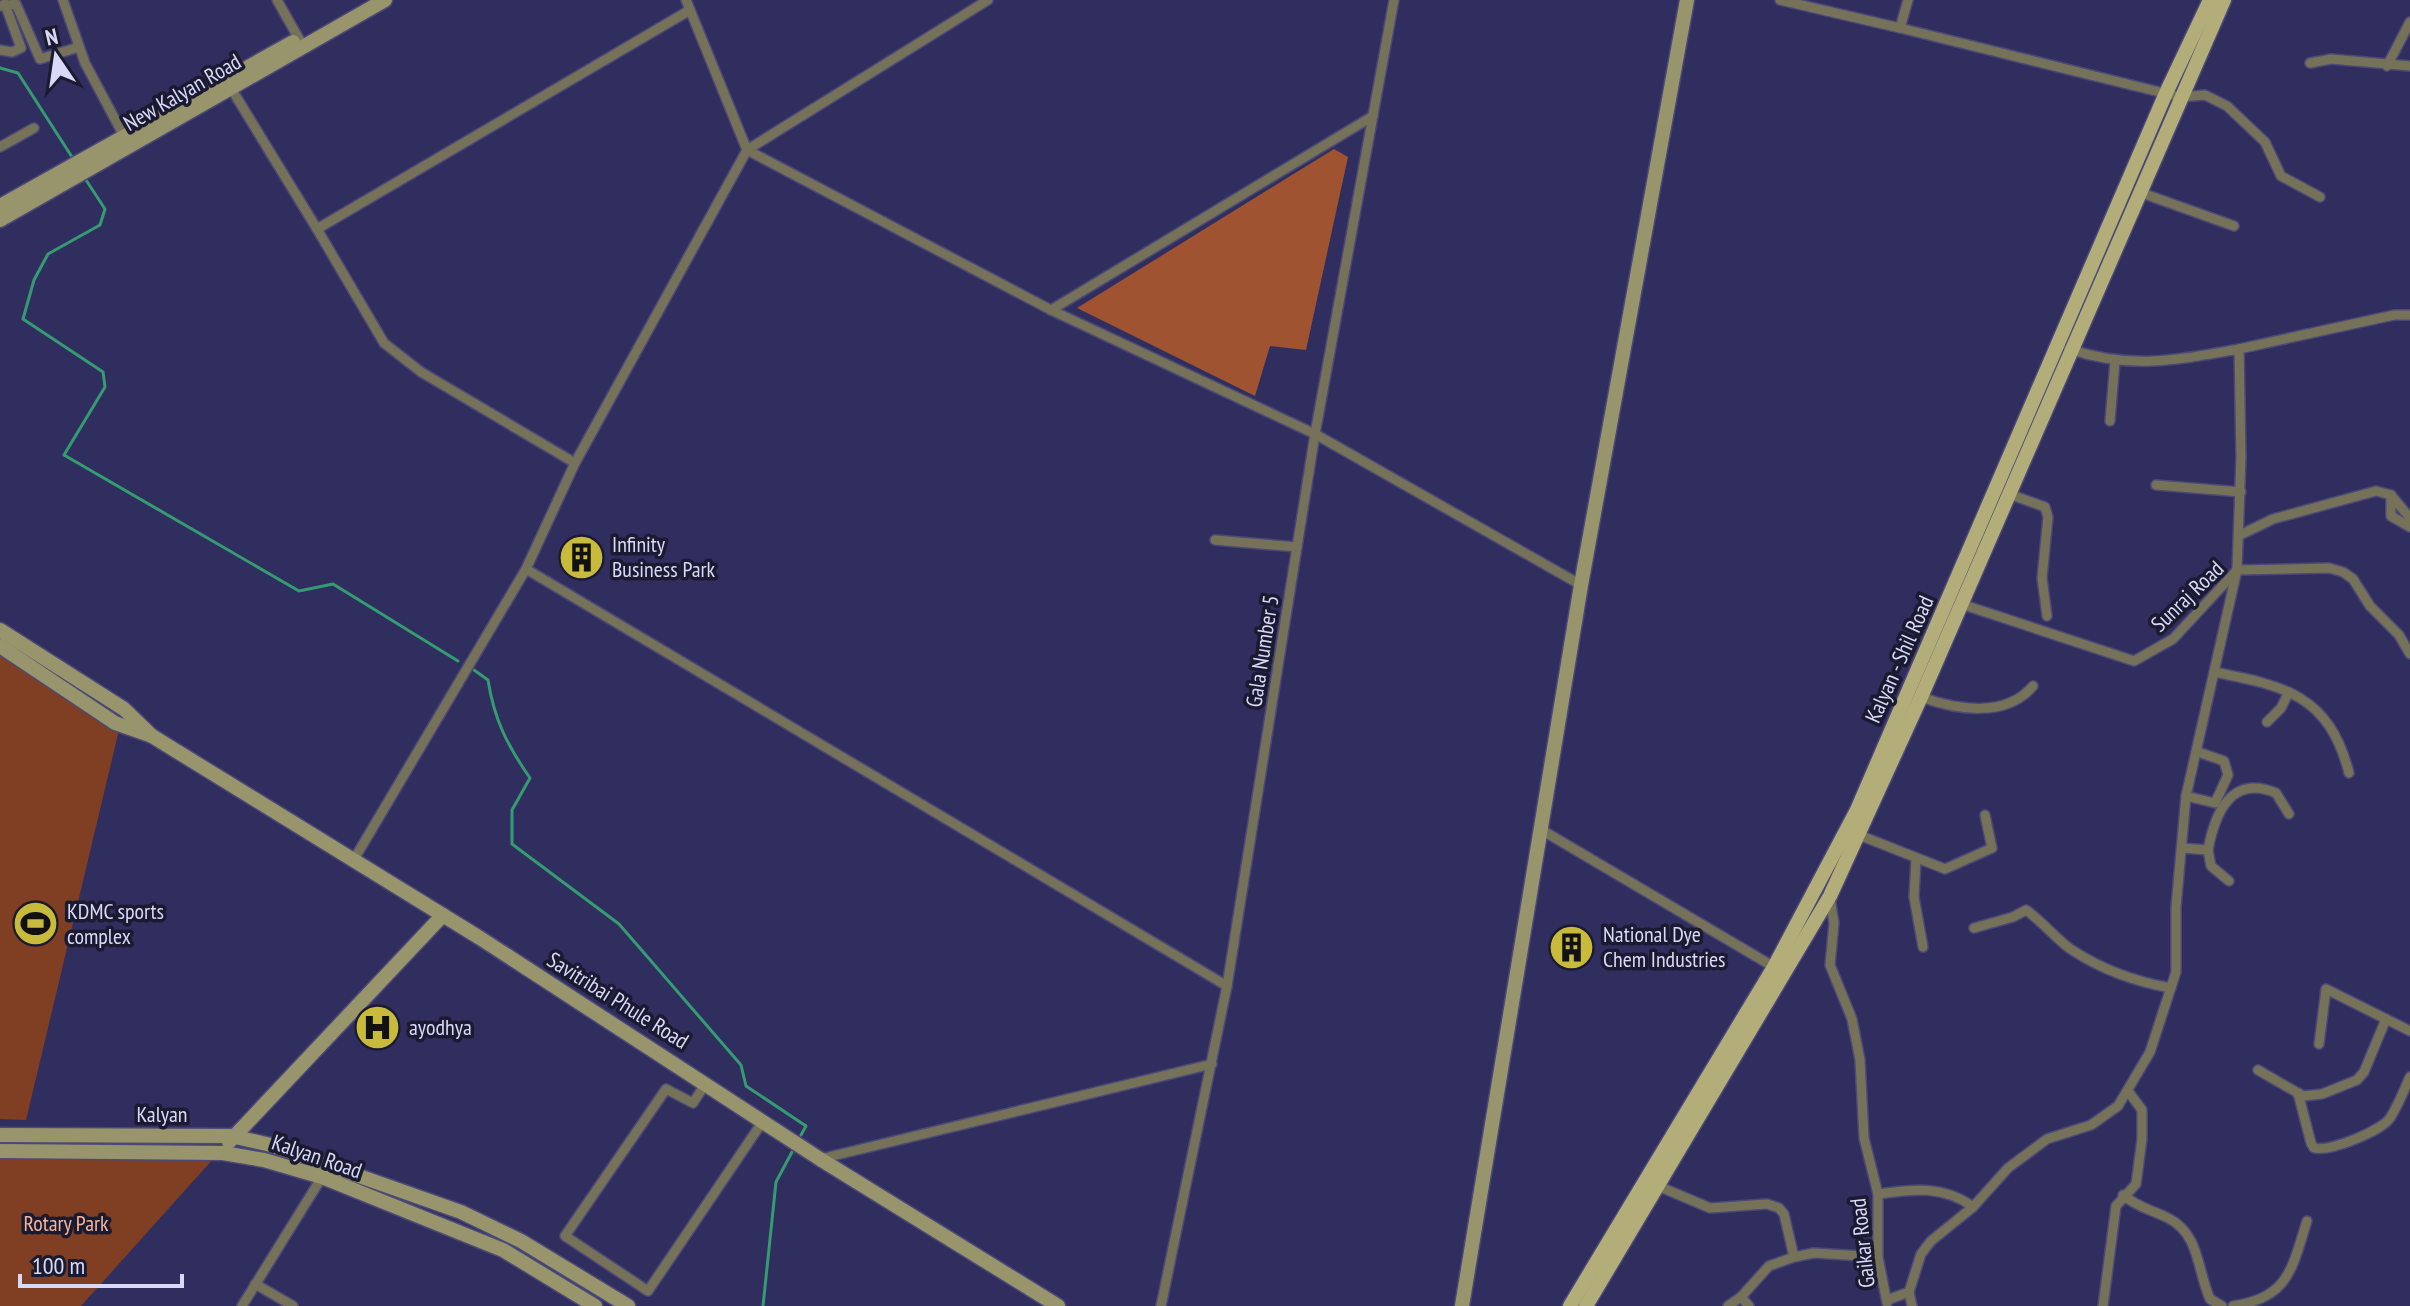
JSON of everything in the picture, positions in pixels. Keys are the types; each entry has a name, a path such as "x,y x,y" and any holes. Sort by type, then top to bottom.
{"main road":[{"name":"Kalyan - Shil Road","path":"1570,1306 1658,1186 1830,896 2009,494 2066,347 2210,0"},
{"name":"Kalyan - Shil Road","path":"1586,1306 1620,1237 1774,967 1857,810 2139,192 2173,95 2224,0"}],"street":[{"path":"63,0 79,47 127,142"},
{"path":"277,0 301,43"},
{"name":"New Kalyan Road","path":"301,43 371,0"},
{"name":"New Kalyan Road","path":"0,220 228,84 385,0"},
{"path":"353,861 526,569 575,463 747,150 988,0"},
{"name":"Gala Number 5","path":"1161,1306 1227,986 1315,434 1394,0"},
{"path":"1462,1306 1581,585 1687,0"},
{"path":"1780,0 2173,95 2205,95 2227,106 2265,142 2281,176 2320,197"},
{"path":"1900,28 1908,0"},
{"path":"0,50 12,52 21,48 2,5 16,4 40,59 79,47"},
{"path":"317,229 688,5 747,150 1051,310 1315,434 1581,585"},
{"path":"2387,66 2410,22"},
{"path":"2310,63 2331,59 2410,66"},
{"path":"228,84 384,343 421,372 575,463"},
{"path":"1051,310 1373,116"},
{"path":"0,147 34,128"},
{"name":"New Kalyan Road","path":"0,206 127,142"},
{"path":"2139,192 2234,226"},
{"path":"2066,347 2115,361 2165,362 2394,315 2410,315"},
{"path":"2103,1306 2116,1206 2136,1184 2142,1139 2142,1110 2128,1091 2150,1052 2176,972 2176,907 2186,796 2237,570 2241,492 2239,349"},
{"path":"2110,421 2115,361"},
{"path":"2156,485 2241,492"},
{"path":"2240,535 2273,519 2384,490 2410,518"},
{"path":"2009,494 2045,507 2048,517 2042,578 2047,616"},
{"path":"2391,495 2391,516 2410,527"},
{"path":"1215,540 1297,547"},
{"name":"Sunraj Road","path":"1961,604 2134,661 2173,639 2237,570 2329,568 2353,579 2370,606 2399,635 2410,654"},
{"path":"526,569 1227,986"},
{"name":"Savitribai Phule Road","path":"0,630 124,709 152,736 443,915 820,1159 1058,1306"},
{"name":"Savitribai Phule Road","path":"0,646 115,723 152,736"},
{"path":"2214,672 2304,698 2327,721 2344,755 2349,773"},
{"path":"1921,697 1942,704 1990,709 2024,697 2033,686"},
{"path":"2267,722 2281,708 2289,692"},
{"path":"2186,796 2215,803 2228,775 2224,761 2198,752"},
{"path":"2229,881 2211,866 2208,850 2214,819 2230,798 2244,789 2258,788 2276,793 2289,814"},
{"path":"1859,835 1945,869 1992,848 1985,815"},
{"path":"1540,829 1774,967"},
{"path":"2182,848 2208,850"},
{"path":"1916,859 1914,897 1923,947"},
{"path":"1815,888 1830,896"},
{"name":"Gaikar Road","path":"1830,896 1834,923 1830,965 1857,1038 1866,1156 1878,1194 1878,1257 1888,1303 1909,1292 1921,1254 1973,1207 2008,1168 2047,1139 2100,1118 2118,1106 2128,1091"},
{"path":"1974,928 2026,910 2046,924 2070,949 2138,982 2171,988"},
{"path":"223,1153 231,1136 443,915"},
{"path":"2319,1044 2326,989 2410,1031"},
{"path":"2258,1070 2298,1093 2322,1094 2362,1077 2386,1019"},
{"path":"820,1159 1212,1064"},
{"path":"2298,1093 2311,1143 2314,1148 2326,1149 2382,1126 2390,1117 2410,1077"},
{"path":"706,1083 693,1103 666,1089 565,1236 648,1291 763,1121"},
{"name":"Kalyan","path":"0,1135 231,1136 321,1159"},
{"name":"Kalyan Road","path":"0,1151 223,1153 322,1177 503,1250 595,1306"},
{"name":"Kalyan Road","path":"321,1159 461,1212 550,1259 628,1306"},
{"path":"242,1306 322,1177"},
{"path":"1658,1186 1710,1208 1767,1204 1779,1208 1784,1214 1794,1257"},
{"path":"1878,1194 1914,1188 1962,1198 1973,1207"},
{"path":"2123,1195 2137,1206 2181,1226 2194,1243 2210,1299 2222,1306"},
{"path":"2233,1306 2266,1294 2287,1282 2307,1221"},
{"path":"1728,1306 1741,1297 1769,1266 1794,1257 1814,1253 1878,1257"},
{"path":"540,1273 550,1259"},
{"path":"255,1284 293,1306"},
{"path":"1909,1292 1912,1306"},
{"path":"1741,1297 1749,1306"}],"green space":[{"name":"KDMC sports complex","path":"0,653 119,730 26,1120 0,1119"},
{"name":"Rotary Park","path":"0,1155 214,1158 81,1306 0,1306"}],"shaded area":[{"path":"1334,149 1348,157 1306,350 1270,346 1255,396 1077,308"}],"waterway":[{"path":"0,68 18,73 72,157"},
{"path":"86,180 105,209 100,225 48,254 34,280 23,319 103,372 105,387 64,455 299,591 333,584 458,661"},
{"path":"474,670 488,680 503,731 530,778 512,810 512,844 619,924 741,1065 746,1086 806,1126 801,1135"},
{"path":"763,1306 776,1182 792,1152"}],"place":[{"name":"Infinity Business Park","path":"581,557"},
{"name":"KDMC sports complex","path":"36,924"},
{"name":"National Dye Chem Industries","path":"1572,947"},
{"name":"ayodhya","path":"378,1027"}]}
